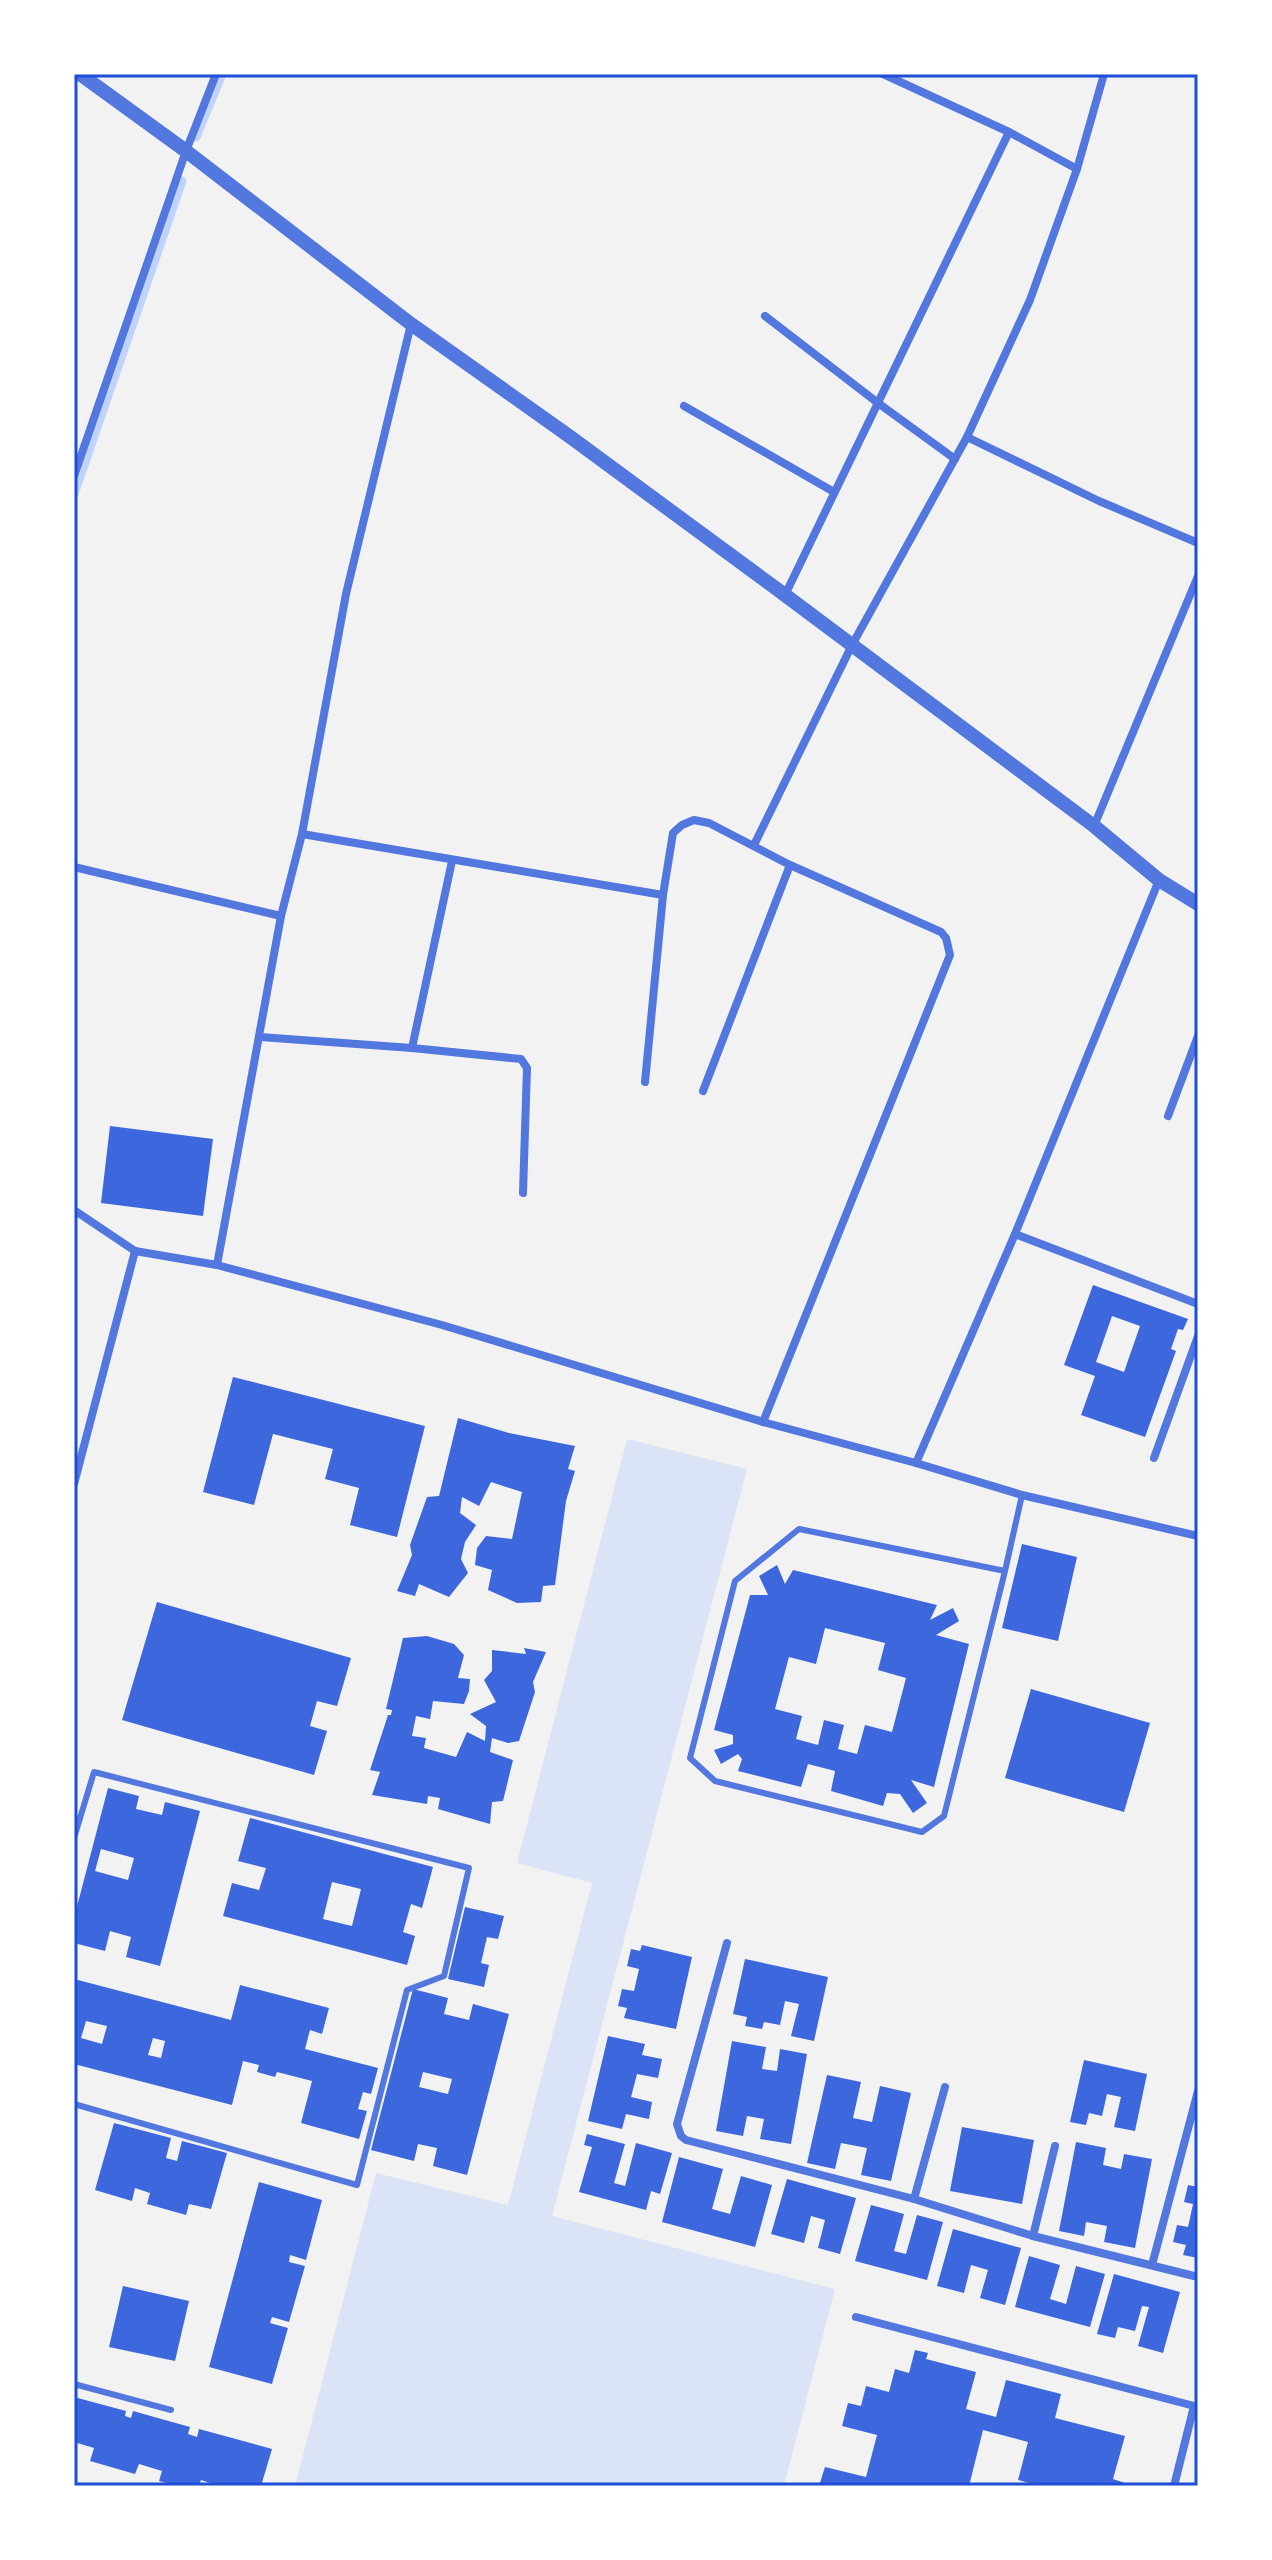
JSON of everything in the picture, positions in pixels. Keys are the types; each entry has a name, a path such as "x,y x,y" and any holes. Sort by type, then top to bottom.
{"street":[{"path":"80,74 186,151 411,324 569,436 852,645 1094,826 1159,880 1198,904"},
{"path":"74,476 186,151 216,74"},
{"path":"883,74 1009,132 1077,169"},
{"path":"754,845 852,645 967,437 1030,300 1077,169 1104,74"},
{"path":"785,595 1009,132"},
{"path":"765,316 955,459"},
{"path":"217,1265 281,916 302,834 346,594 411,324"},
{"path":"684,406 834,492"},
{"path":"967,437 1099,501 1198,543"},
{"path":"1094,826 1198,576"},
{"path":"645,1082 663,895 673,833 682,825 694,820 709,823 790,865 941,932 946,938 950,955 763,1422"},
{"path":"302,834 663,895"},
{"path":"412,1048 452,861"},
{"path":"703,1091 790,865"},
{"path":"74,867 281,916"},
{"path":"916,1463 1015,1234 1159,880"},
{"path":"1168,1116 1198,1036"},
{"path":"260,1037 517,1057 527,1068 523,1193"},
{"path":"74,1210 135,1251 217,1265 442,1325 763,1422 1022,1495 1198,1536"},
{"path":"1015,1234 1198,1304"},
{"path":"74,1484 135,1251"},
{"path":"1154,1458 1198,1336"},
{"path":"727,1943 677,2124 686,2140 914,2199 1033,2236 1198,2277"},
{"path":"914,2199 945,2087"},
{"path":"1152,2265 1198,2091"},
{"path":"1033,2236 1055,2146"},
{"path":"856,2317 1196,2406 1174,2486"}],"lane":[{"path":"1005,1571 799,1529 735,1581 690,1758 715,1781 922,1832 944,1816 1005,1571 1022,1495"},
{"path":"74,1838 94,1772 469,1868 444,1976 407,1990 357,2185 74,2104"},
{"path":"74,2384 171,2410"}],"shaded area":[{"path":"627,1439 747,1469 552,2216 835,2289 784,2486 295,2486 376,2173 508,2205 592,1883 517,1863"}],"building":[{"path":"110,1126 213,1139 203,1216 101,1203"},
{"path":"1093,1285 1188,1319 1183,1330 1178,1329 1171,1349 1176,1351 1145,1437 1081,1415 1095,1376 1064,1365","holes":["1112,1316 1140,1326 1124,1372 1096,1362"]},
{"path":"233,1377 425,1426 397,1537 350,1525 359,1488 325,1479 333,1449 273,1434 254,1505 203,1492"},
{"path":"458,1418 509,1433 575,1446 568,1469 575,1471 566,1501 555,1585 543,1586 541,1602 517,1603 488,1590 492,1570 475,1565 477,1548 486,1536 512,1539 522,1492 491,1482 479,1506 462,1497 460,1513 476,1525 465,1542 461,1559 468,1573 449,1597 419,1584 415,1596 397,1591 412,1555 410,1545 427,1497 439,1496"},
{"path":"1022,1544 1077,1557 1058,1641 1002,1628"},
{"path":"777,1565 785,1584 793,1570 937,1605 930,1620 953,1608 959,1621 936,1635 969,1644 934,1787 911,1780 927,1803 913,1813 900,1794 887,1793 883,1806 831,1791 835,1771 808,1764 801,1787 738,1771 742,1759 738,1754 721,1764 714,1750 733,1744 733,1735 714,1730 750,1595 768,1595 759,1576","holes":["825,1628 885,1643 878,1670 906,1678 892,1732 865,1725 857,1754 838,1749 844,1725 824,1720 818,1745 796,1739 802,1716 775,1709 789,1657 816,1664"]},
{"path":"157,1602 351,1658 337,1706 317,1701 310,1726 327,1731 314,1775 122,1720"},
{"path":"427,1636 454,1644 464,1655 458,1678 470,1679 469,1691 464,1704 433,1701 430,1719 416,1716 412,1736 426,1738 424,1748 456,1757 467,1732 485,1741 486,1726 470,1714 496,1702 484,1680 492,1671 492,1650 526,1654 524,1648 546,1652 533,1682 535,1692 519,1741 508,1743 492,1738 490,1752 513,1760 503,1801 492,1802 490,1824 438,1809 440,1798 428,1796 427,1804 372,1795 380,1772 370,1770 388,1715 391,1715 392,1710 386,1709 403,1638"},
{"path":"1031,1689 1150,1723 1124,1812 1005,1778"},
{"path":"108,1788 139,1796 136,1809 162,1815 165,1802 200,1811 160,1966 126,1957 131,1937 110,1931 105,1951 74,1943 74,1918","holes":["101,1849 134,1858 128,1880 95,1871"]},
{"path":"250,1818 433,1867 422,1908 411,1904 403,1932 415,1936 407,1965 223,1916 232,1883 259,1890 266,1868 238,1861","holes":["332,1882 361,1889 352,1926 323,1919"]},
{"path":"465,1907 504,1916 498,1939 487,1937 481,1963 489,1965 484,1987 448,1979"},
{"path":"642,1945 692,1957 676,2029 624,2018 627,2008 618,2006 622,1989 634,1991 639,1969 627,1966 631,1949 640,1951"},
{"path":"745,1959 828,1977 814,2041 791,2036 799,2004 785,2001 780,2025 764,2022 762,2029 745,2026 747,2017 733,2014"},
{"path":"74,1979 231,2020 240,1985 329,2008 322,2034 310,2030 305,2049 378,2068 371,2094 363,2092 358,2109 367,2111 359,2139 301,2123 312,2081 277,2072 275,2077 257,2072 259,2065 243,2061 232,2105 74,2064","holes":["86,2021 107,2026 102,2044 81,2038","153,2038 165,2041 161,2058 148,2055"]},
{"path":"413,1989 448,1998 444,2014 469,2020 473,2004 509,2014 467,2175 433,2166 437,2148 418,2144 414,2161 371,2150","holes":["423,2072 452,2079 448,2094 419,2087"]},
{"path":"608,2036 645,2044 642,2055 662,2059 658,2078 637,2074 631,2097 652,2102 649,2119 626,2114 622,2129 588,2121"},
{"path":"732,2041 766,2047 762,2069 777,2071 780,2049 807,2054 791,2144 760,2139 764,2119 747,2116 743,2136 716,2131"},
{"path":"1084,2060 1147,2074 1135,2131 1114,2127 1121,2097 1107,2094 1102,2116 1089,2113 1086,2125 1070,2122"},
{"path":"827,2075 861,2082 853,2118 872,2122 880,2086 911,2093 891,2181 861,2175 867,2148 841,2143 835,2169 807,2163"},
{"path":"114,2123 171,2138 166,2158 177,2161 182,2141 227,2153 211,2209 189,2204 186,2215 147,2204 150,2193 135,2188 132,2201 95,2190"},
{"path":"962,2127 1034,2140 1022,2204 950,2191"},
{"path":"587,2134 625,2144 614,2183 625,2186 636,2143 672,2153 660,2194 651,2191 646,2210 579,2192 592,2147 584,2145"},
{"path":"1076,2142 1106,2148 1103,2165 1121,2169 1124,2154 1152,2159 1135,2248 1104,2242 1107,2226 1086,2222 1084,2236 1059,2231"},
{"path":"679,2157 723,2169 712,2209 730,2214 741,2176 772,2185 755,2247 662,2222"},
{"path":"787,2179 856,2198 840,2254 818,2248 825,2220 811,2216 804,2243 771,2234"},
{"path":"259,2182 322,2200 306,2260 290,2255 289,2262 305,2266 289,2322 272,2317 270,2323 288,2328 272,2384 209,2367"},
{"path":"1188,2185 1198,2187 1198,2258 1183,2255 1186,2245 1173,2242 1177,2225 1188,2227 1193,2204 1184,2202"},
{"path":"871,2205 904,2214 894,2251 906,2254 917,2215 943,2222 927,2280 855,2261"},
{"path":"953,2229 1021,2248 1005,2305 980,2298 988,2270 971,2265 964,2293 937,2286"},
{"path":"1029,2256 1060,2265 1050,2299 1066,2304 1076,2266 1105,2274 1090,2327 1015,2307"},
{"path":"1114,2274 1180,2292 1163,2353 1138,2346 1149,2307 1142,2306 1135,2331 1118,2327 1115,2338 1097,2334"},
{"path":"123,2286 189,2301 175,2361 109,2347"},
{"path":"915,2350 928,2353 926,2359 976,2372 966,2409 996,2417 1006,2380 1061,2394 1055,2418 1125,2436 1113,2479 1134,2486 1040,2486 1018,2480 1028,2442 983,2430 969,2486 819,2486 825,2467 866,2477 877,2435 842,2426 848,2403 861,2406 866,2386 889,2392 895,2369 909,2373"},
{"path":"74,2397 126,2411 125,2416 131,2418 133,2411 190,2427 188,2434 197,2437 199,2429 272,2449 261,2486 219,2486 201,2480 199,2486 177,2486 159,2481 162,2471 139,2464 135,2474 90,2461 94,2448 74,2442"}],"waterway":[{"path":"196,137 222,74"},
{"path":"74,494 182,181"}]}
